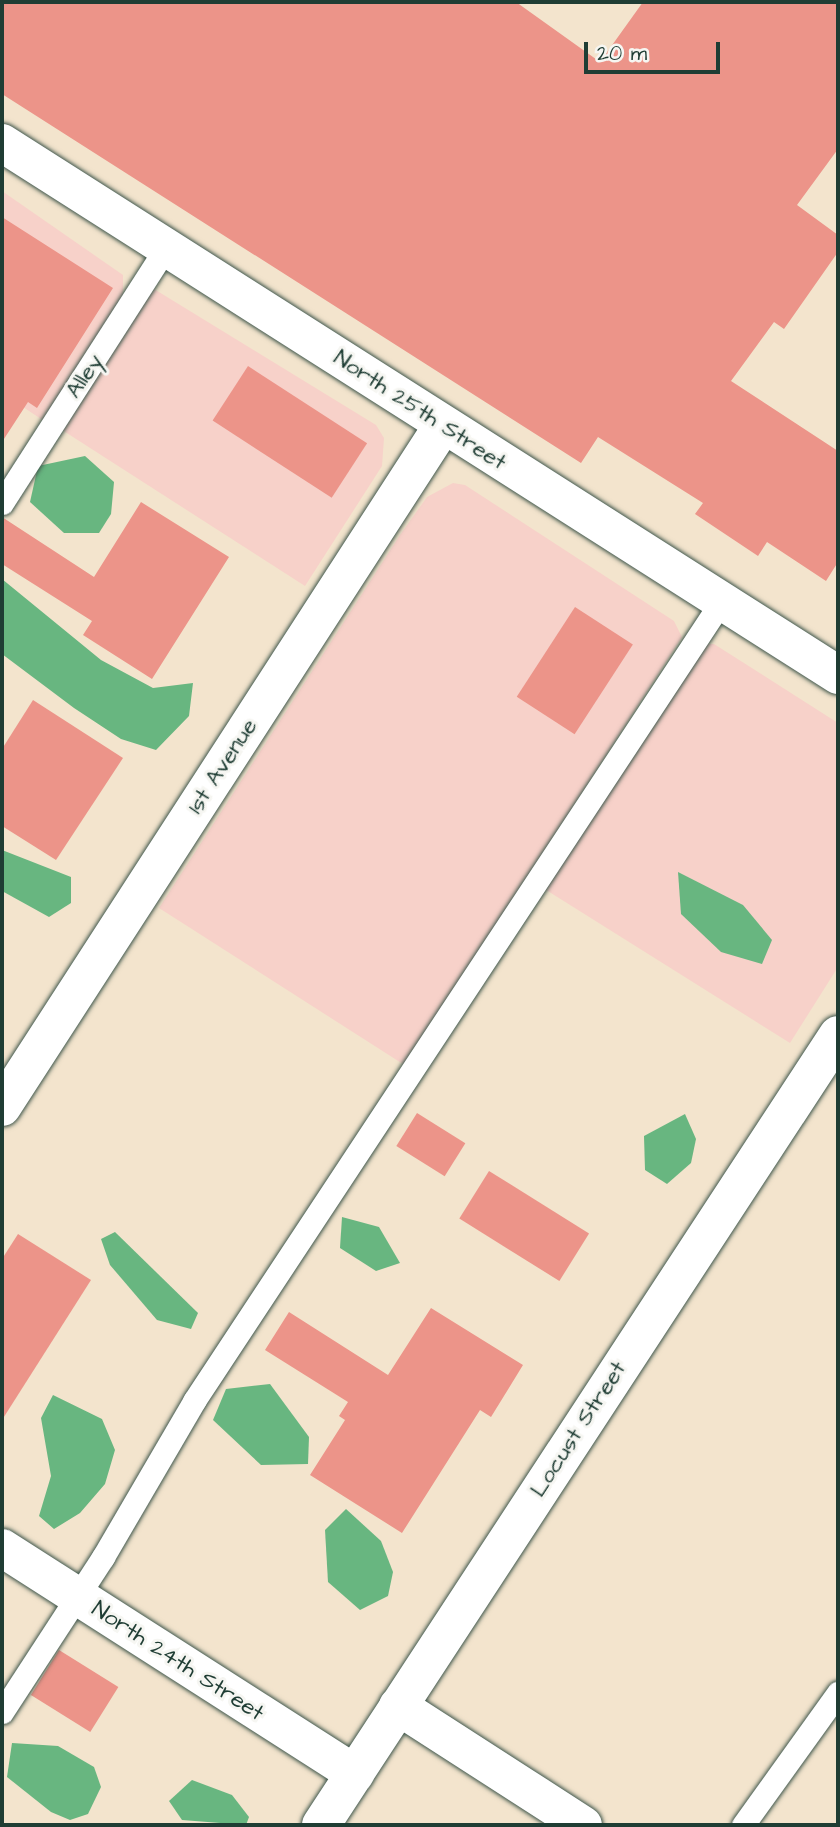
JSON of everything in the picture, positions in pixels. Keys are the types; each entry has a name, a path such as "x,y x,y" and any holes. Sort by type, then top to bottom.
{"street":[{"name":"North 25th Street","path":"2,143 838,675"},
{"name":"1st Avenue","path":"2,1107 443,425"},
{"name":"Locust Street","path":"321,1825 838,1035"},
{"name":"North 24th Street","path":"2,1548 355,1774"},
{"path":"398,1706 583,1825"}],"lane":[{"name":"Alley","path":"2,503 166,248"},
{"path":"2,1712 194,1401 721,602"},
{"path":"743,1825 838,1693"}],"shaded area":[{"path":"2,191 123,275 123,296 44,421 2,393"},
{"path":"154,289 376,425 384,438 382,466 305,586 59,428"},
{"path":"453,483 465,485 674,621 682,637 406,1066 159,908 400,535 427,497"},
{"path":"704,644 714,644 838,723 838,967 790,1043 543,888"}],"green space":[{"path":"85,456 114,482 111,514 99,533 64,533 30,502 38,466"},
{"path":"2,579 101,660 153,688 193,683 189,716 156,750 121,739 74,708 2,654"},
{"path":"2,850 71,877 71,903 49,917 2,891"},
{"path":"678,872 743,905 772,940 762,964 721,952 681,914"},
{"path":"685,1114 696,1139 691,1163 667,1184 645,1170 644,1136"},
{"path":"342,1217 379,1227 400,1263 376,1271 340,1248"},
{"path":"115,1232 198,1313 191,1329 157,1320 110,1265 101,1239"},
{"path":"270,1384 309,1437 308,1464 261,1465 213,1420 226,1389"},
{"path":"53,1395 102,1419 115,1450 105,1484 80,1513 54,1529 39,1516 51,1476 41,1418"},
{"path":"346,1509 381,1541 393,1572 388,1596 360,1610 328,1582 325,1530"},
{"path":"12,1743 58,1746 94,1767 101,1787 88,1814 70,1820 51,1812 7,1777"},
{"path":"192,1780 232,1795 249,1817 246,1825 182,1820 169,1801"}],"building":[{"path":"2,2 516,2 600,62 643,2 838,2 838,149 797,205 838,235 838,252 784,329 774,322 731,381 838,451 838,562 826,581 767,542 758,556 695,514 703,503 598,437 581,463 2,94"},
{"path":"2,217 113,288 37,408 28,402 2,442"},
{"path":"248,366 367,443 332,498 213,421"},
{"path":"141,502 229,557 152,679 83,635 92,621 2,564 2,517 94,577"},
{"path":"575,607 633,645 575,734 517,697"},
{"path":"33,700 123,758 56,860 2,826 2,749"},
{"path":"417,1113 465,1143 445,1176 396,1146"},
{"path":"489,1171 589,1234 559,1281 459,1218"},
{"path":"18,1234 91,1280 2,1420 2,1259"},
{"path":"431,1308 523,1365 491,1417 480,1410 402,1533 310,1475 345,1420 339,1416 348,1402 265,1350 289,1312 388,1375"},
{"path":"59,1650 118,1687 90,1732 31,1695"}]}
